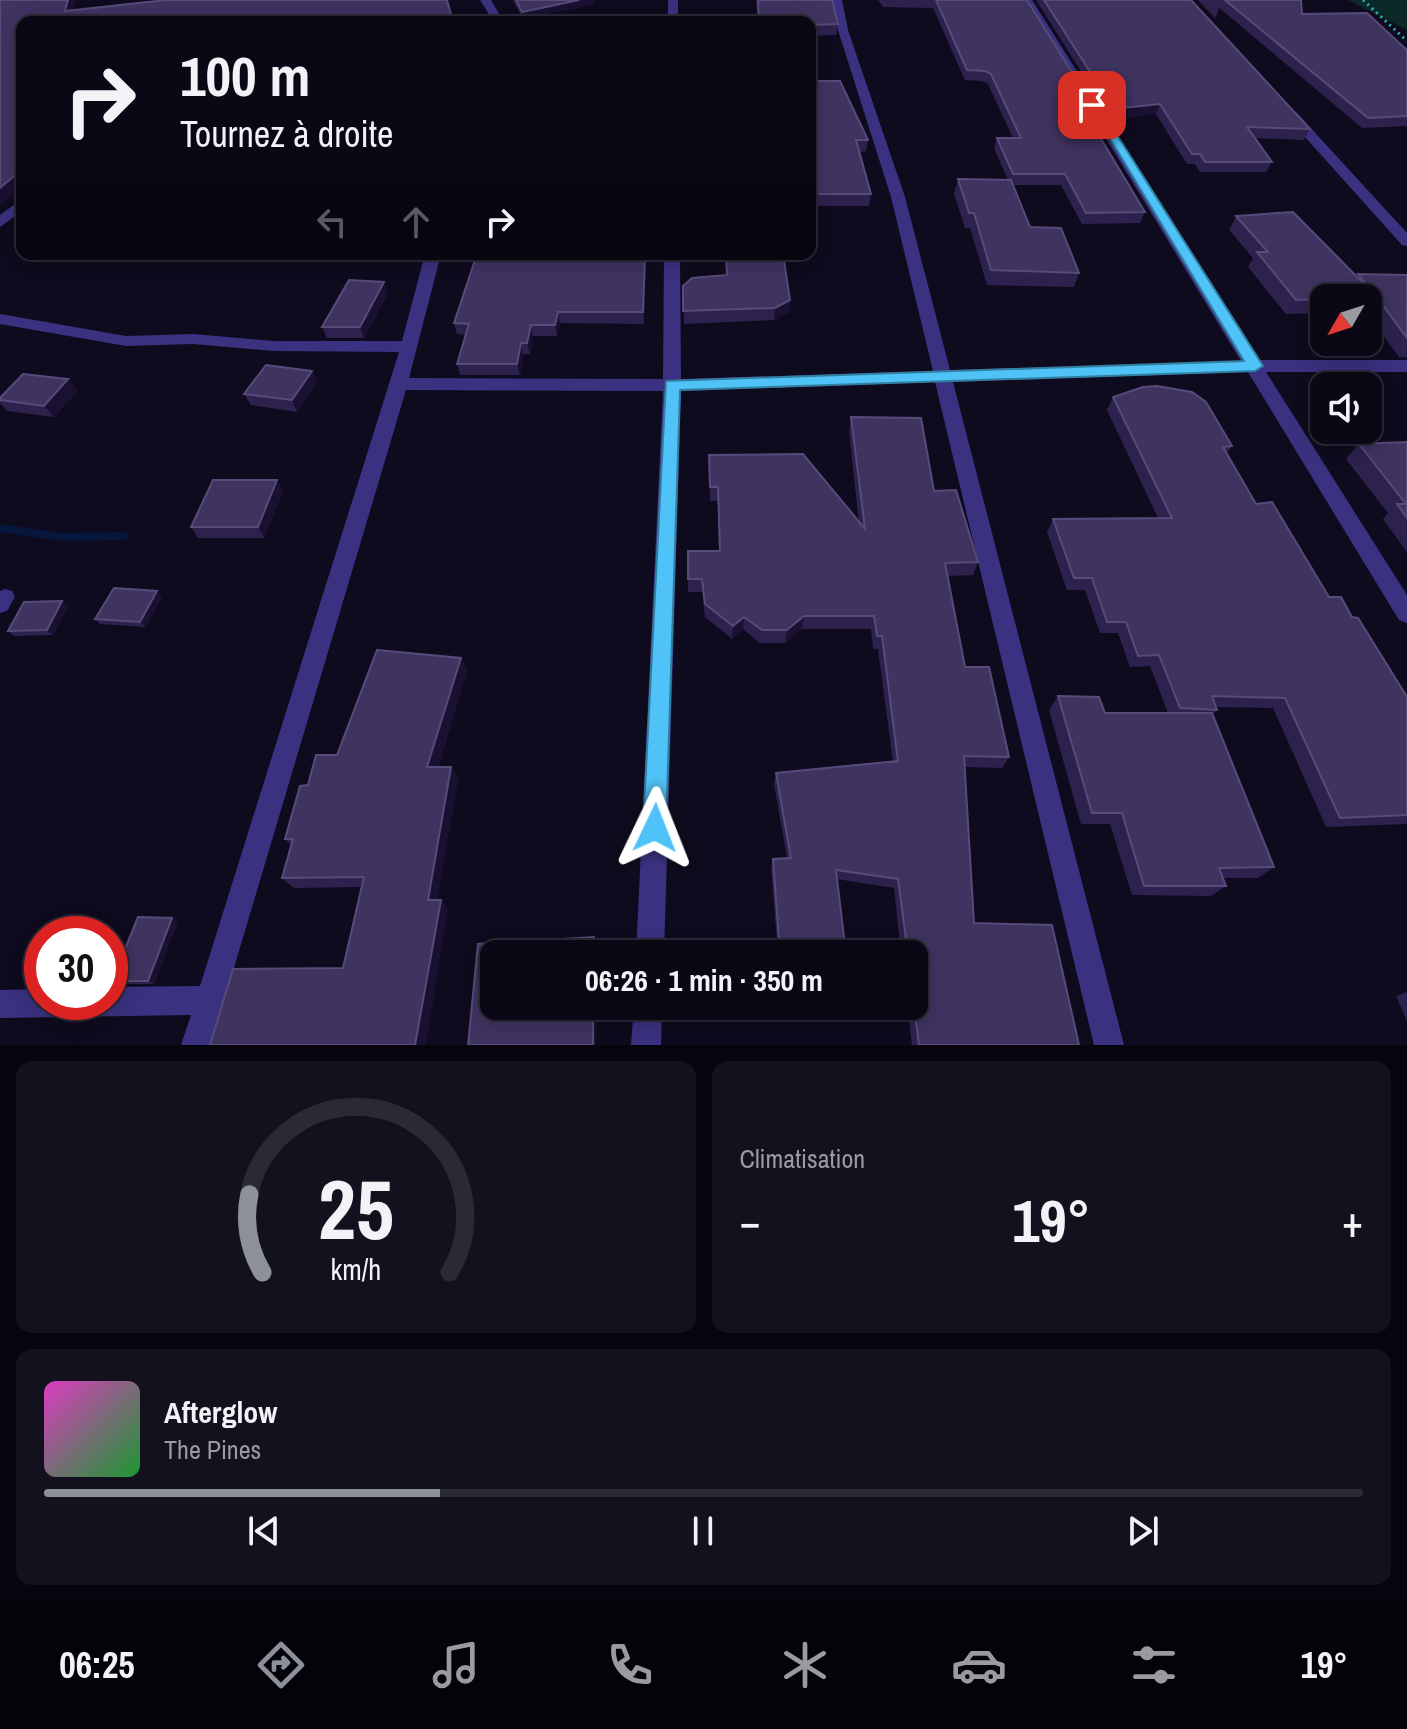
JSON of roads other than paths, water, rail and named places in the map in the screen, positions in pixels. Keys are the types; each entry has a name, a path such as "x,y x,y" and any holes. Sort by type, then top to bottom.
{"street":[{"path":"485,0 498,16"},
{"path":"837,0 843,30 898,197 1109,1045"},
{"path":"1027,0 1407,614"},
{"path":"1282,104 1407,242"},
{"path":"0,223 16,208"},
{"path":"196,1045 399,384 431,260"},
{"path":"651,940 672,385 672,260"},
{"path":"0,319 126,341 193,339 274,346 409,347"},
{"path":"399,384 672,385 944,379 1255,366 1407,366"},
{"path":"0,1004 210,1000"},
{"path":"646,1045 647,1020"}],"waterway":[{"path":"0,528 61,537 124,536"}]}
